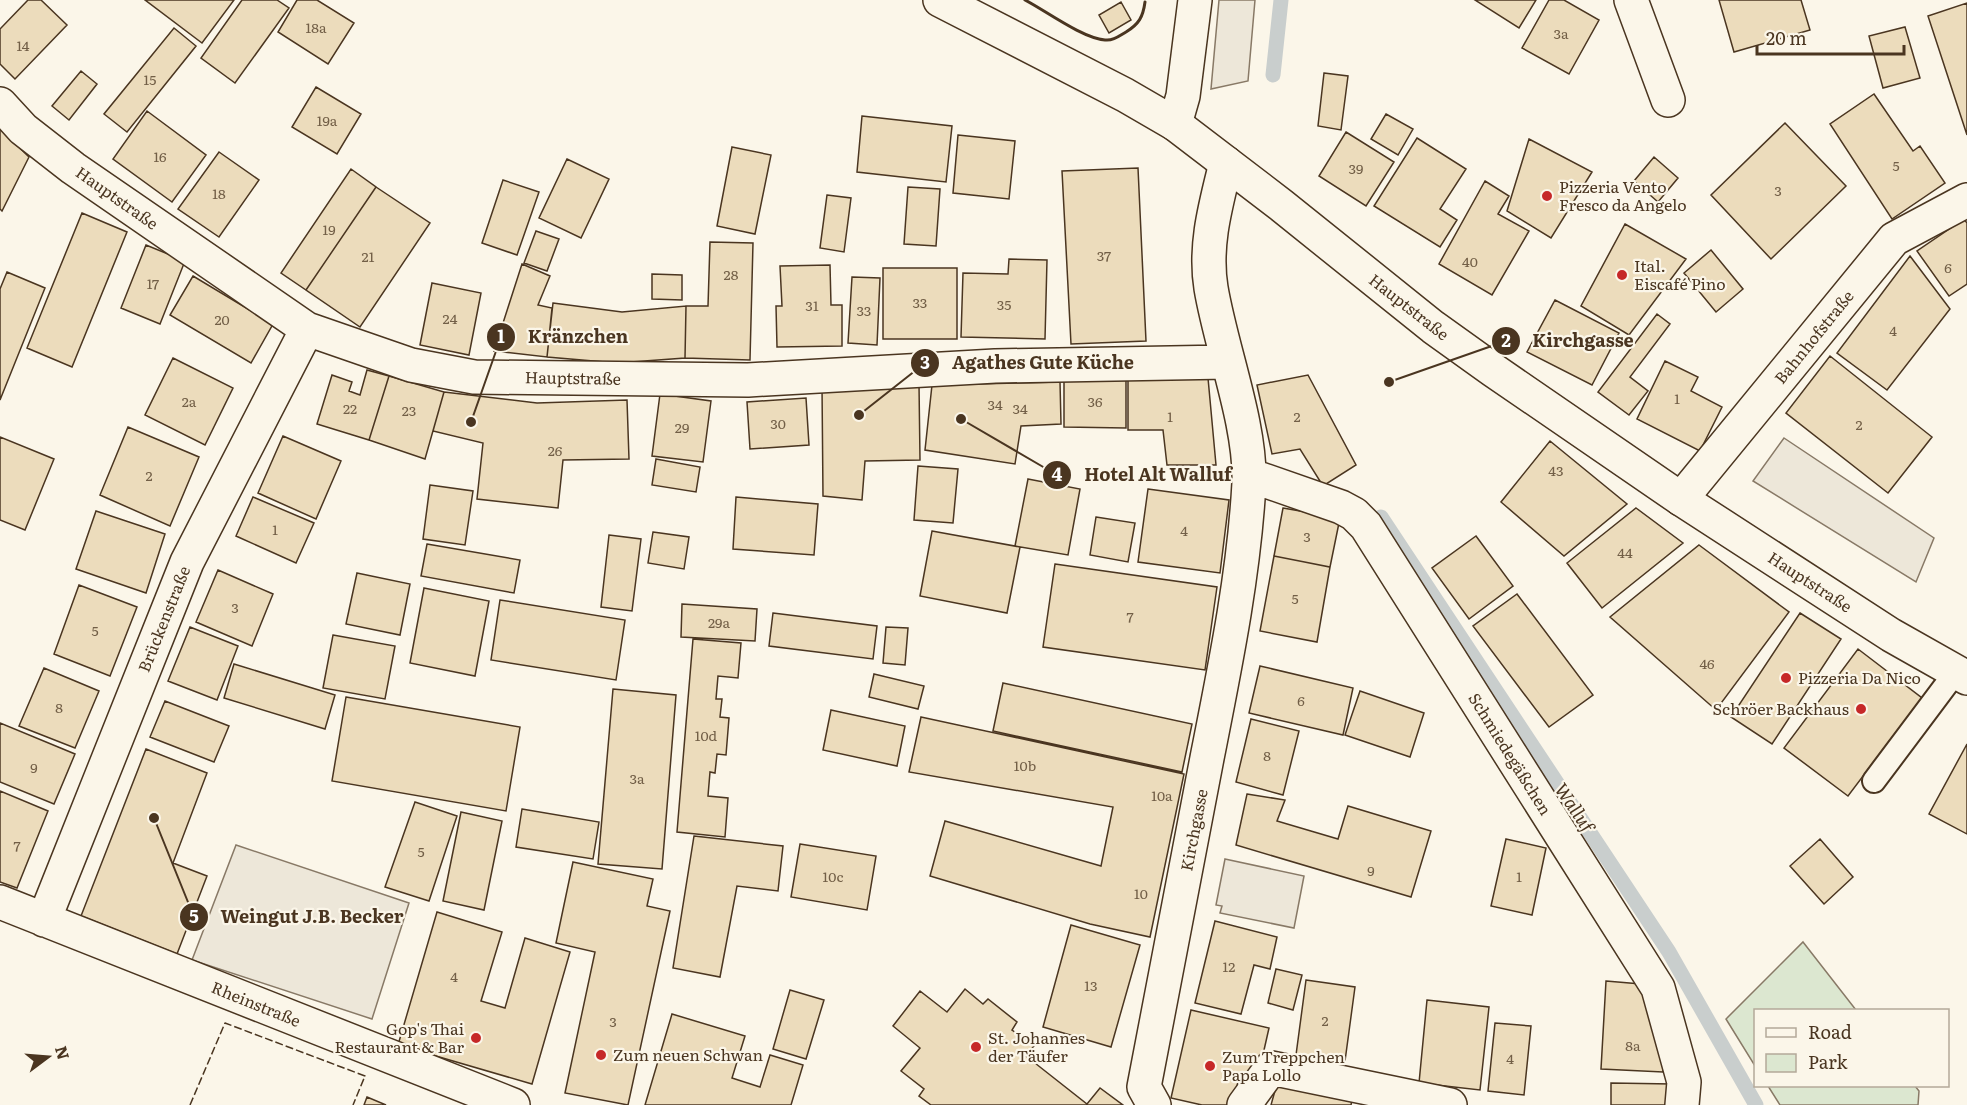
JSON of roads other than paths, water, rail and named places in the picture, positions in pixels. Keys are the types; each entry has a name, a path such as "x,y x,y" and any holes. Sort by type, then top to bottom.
{"street":[{"name":"Hauptstraße","path":"940,0 1125,95 1175,124 1433,327 1681,499 1891,635 1961,675"},
{"path":"1175,124 1183,96 1195,0"},
{"path":"1631,0 1668,100"},
{"name":"Hauptstraße","path":"0,104 23,129 73,168 307,329 411,365 474,377 748,380 995,366 1227,362"},
{"name":"Kirchgasse","path":"1154,1105 1144,1088 1227,657 1247,511 1249,475 1246,445 1211,287 1209,247 1212,219 1226,163"},
{"name":"Bahnhofstraße","path":"1681,499 1894,239 1967,200"},
{"name":"Brückenstraße","path":"44,920 187,562 307,329"},
{"name":"Schmiedegäßchen","path":"1249,475 1341,507 1354,514 1366,526 1658,988 1684,1082 1682,1105"},
{"name":"Rheinstraße","path":"0,902 513,1105"},
{"path":"1244,1105 1271,1068 1450,1105"}],"lane":[{"path":"1874,781 1961,675"}],"waterway":[{"name":"Walluf","path":"1273,75 1281,0"},
{"name":"Walluf","path":"1381,517 1669,952 1756,1105"}],"place":[{"name":"Pizzeria Vento Fresco da Angelo","path":"1547,196"},
{"name":"Ital. Eiscafé Pino","path":"1622,275"},
{"name":"Kirchgasse","path":"1389,382"},
{"name":"Agathes Gute Küche","path":"859,415"},
{"name":"Hotel Alt Walluf","path":"961,419"},
{"name":"Kränzchen","path":"471,422"},
{"name":"Pizzeria Da Nico","path":"1786,678"},
{"name":"Schröer Backhaus","path":"1861,709"},
{"name":"Weingut J.B. Becker","path":"154,818"},
{"name":"Gop's Thai Restaurant & Bar","path":"476,1038"},
{"name":"St. Johannes der Täufer","path":"976,1047"},
{"name":"Zum neuen Schwan","path":"601,1055"},
{"name":"Zum Treppchen Papa Lollo","path":"1210,1066"}]}
